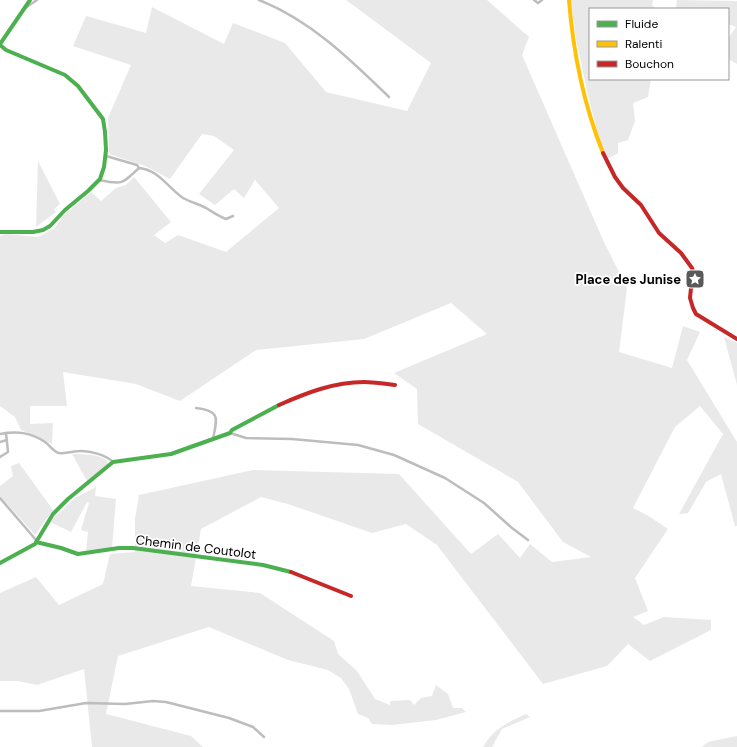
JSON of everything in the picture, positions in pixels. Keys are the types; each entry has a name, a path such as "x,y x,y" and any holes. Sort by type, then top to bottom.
{"street":[{"path":"0,232 42,231 54,224 64,211 99,180 104,168 106,156 106,126 103,119 78,86 64,74 6,50 0,43 30,0"},
{"path":"22,11 37,0"},
{"path":"259,0 291,15 332,44 389,97"},
{"path":"534,0 538,3 542,0"},
{"path":"569,0 571,26 578,68 592,125 608,163 624,188 641,205 658,232 683,255 693,269 695,279 691,290 692,309 696,314 737,339"},
{"path":"106,156 137,165 139,168 144,168 155,174 183,198 208,209 220,217 226,219 233,216"},
{"path":"99,180 117,184 123,183 139,168"},
{"path":"0,563 31,547 53,514 68,499 113,462 171,454 230,433 232,430 270,408 293,398 324,388 358,382 395,385"},
{"path":"196,408 205,409 217,419 213,439"},
{"path":"0,434 22,432 34,436 60,453 82,451 103,456 113,462"},
{"path":"0,457 8,452 6,433"},
{"path":"230,433 246,438 292,439 358,445 394,455 445,478 484,503 528,540"},
{"path":"0,442 7,440"},
{"path":"0,498 36,541"},
{"name":"Chemin de Coutolot","path":"36,541 78,554 119,548 133,548 263,565 291,572 352,596"},
{"path":"0,711 39,711 86,703 125,704 153,701 166,702 230,718 253,727 264,737"}],"shaded area":[{"path":"346,0 487,0 529,37 522,55 603,240 627,288 619,352 672,368 683,326 700,332 687,360 737,442 737,526 735,526 721,474 706,482 688,513 679,514 723,434 700,406 675,427 633,508 647,515 668,529 635,578 648,611 633,617 644,625 664,617 711,620 711,630 650,661 628,644 607,666 543,684 437,545 406,524 372,533 288,504 261,497 201,529 191,586 260,593 334,641 338,654 357,671 375,699 390,705 390,701 410,700 414,705 421,698 432,696 436,685 448,694 453,708 462,708 466,712 436,720 392,725 372,724 368,718 358,714 349,689 341,678 328,670 288,660 209,627 118,656 106,714 191,736 203,747 92,747 84,669 37,685 18,681 0,681 0,593 36,577 59,605 103,584 110,554 135,552 135,519 139,495 253,470 399,474 471,554 498,534 520,558 530,544 552,562 591,557 563,542 518,482 418,424 417,389 394,373 487,334 451,303 364,339 256,350 180,401 136,384 63,372 67,406 30,406 30,424 53,423 52,444 21,430 15,417 0,406 0,236 6,234 38,237 55,228 63,216 91,192 101,201 116,188 126,185 134,177 171,222 154,235 165,243 178,235 226,252 279,208 255,180 244,198 234,189 215,205 199,194 234,150 214,136 202,134 170,179 145,166 109,153 108,118 131,65 73,46 86,16 146,33 152,7 224,44 233,23 285,43 326,92 407,111 431,63"},
{"path":"571,0 653,0 652,5 655,8 589,8 589,80 651,80 648,97 633,103 635,121 628,140 618,143 618,153 608,159 601,146 576,39"},
{"path":"677,0 737,1 737,64 729,60 729,38 736,27 729,24 729,8 676,8"},
{"path":"38,161 60,204 54,209 56,212 36,227"},
{"path":"724,337 737,343 737,385"},
{"path":"72,454 86,454 101,457 108,462 107,465 87,481"},
{"path":"19,463 53,510 35,535 0,496 0,486 13,476 11,466"},
{"path":"96,487 95,496 116,499 112,548 86,551 88,532 81,530 89,503 87,502 71,532 50,522 75,498"},
{"path":"526,714 530,717 502,729 492,747 483,747 487,740 496,731 507,723"},
{"path":"737,736 737,747 702,747 708,742"}],"traffic: fast":[{"path":"0,44 30,0"},
{"path":"0,45 6,50 65,75 78,86 103,119 106,150 104,167 100,179 65,210 50,226 43,230 33,232 0,232"},
{"path":"0,563 35,544 53,514 68,499 113,462 171,454 230,433 232,430 279,405"},
{"path":"36,542 78,554 119,548 133,548 263,565 291,572"}],"traffic: slow":[{"path":"569,0 573,39 580,78 590,116 603,153"}],"traffic: jam":[{"path":"603,153 615,177 623,188 641,205 659,233 681,253 692,268 695,276 691,288 690,298 696,314 737,339"},
{"path":"279,405 310,392 353,382 395,385"},
{"path":"291,572 351,596"}],"place":[{"name":"Place des Junise","path":"695,279"}]}
